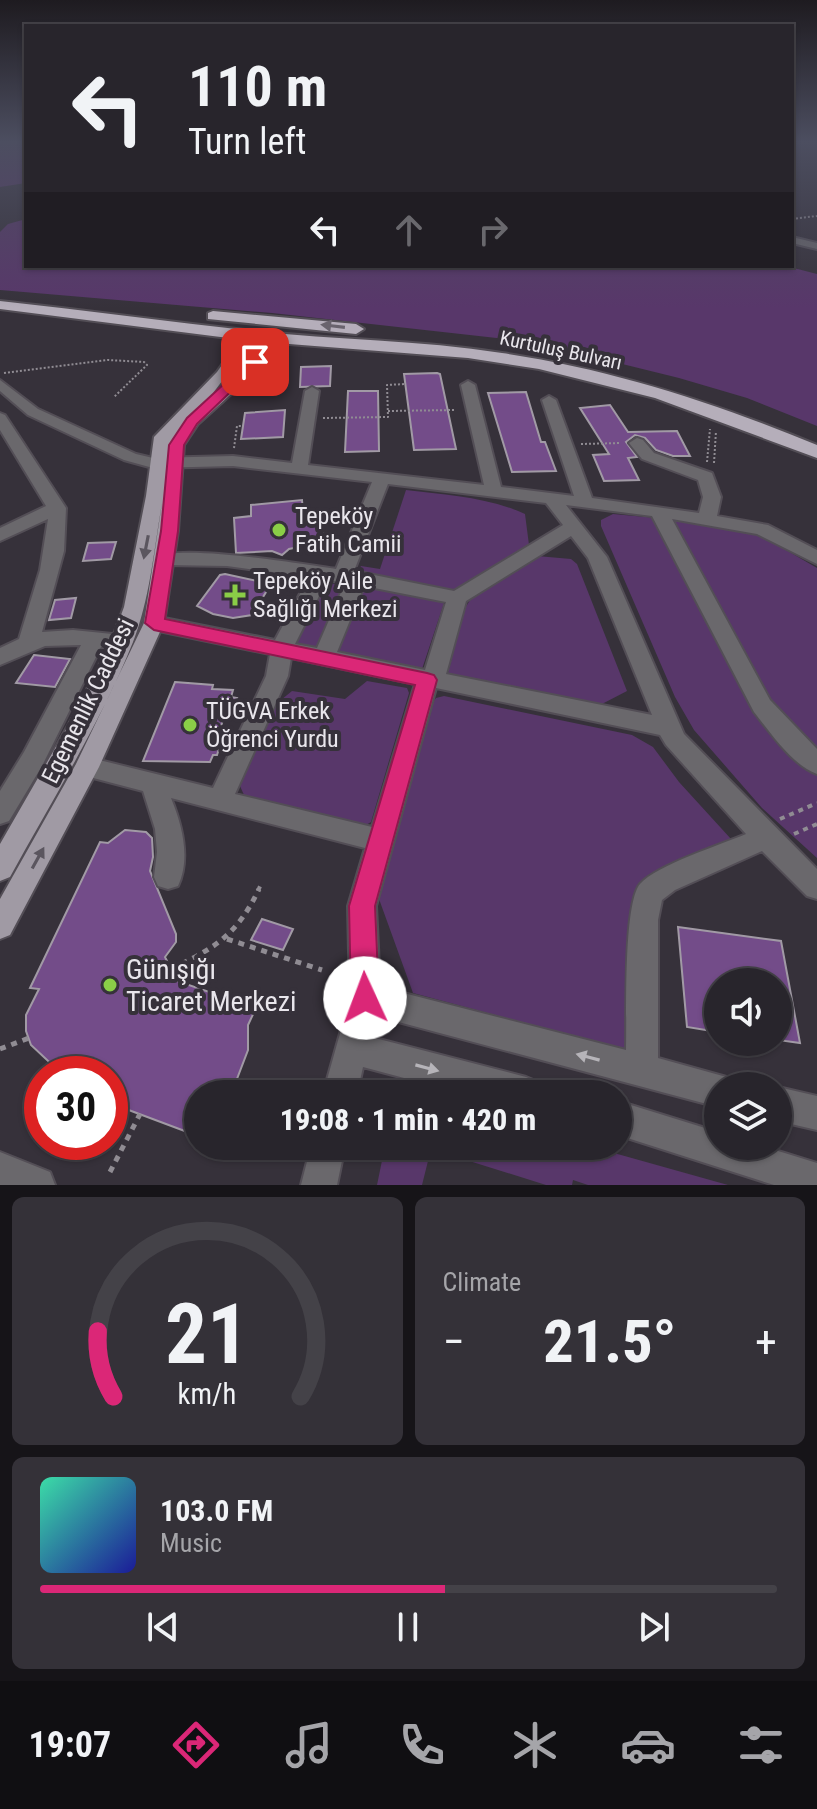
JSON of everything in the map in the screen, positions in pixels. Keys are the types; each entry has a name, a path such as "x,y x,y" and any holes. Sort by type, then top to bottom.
{"highway":[{"path":"0,296 265,319"},
{"path":"0,305 250,335 252,325 265,319"},
{"name":"Kurtuluş Bulvarı","path":"265,319 541,353 714,397 817,436"},
{"path":"285,339 300,333 304,322"},
{"name":"Kurtuluş Bulvarı","path":"250,335 471,354 555,368 710,409 817,452"}],"main road":[{"name":"Egemenlik Caddesi","path":"0,926 87,767 154,623 166,559 164,433 222,375 250,335"},
{"name":"Egemenlik Caddesi","path":"0,869 77,732 122,642 134,607 155,496 166,463 192,421 246,369 285,339"}],"street":[{"path":"794,240 817,246"},
{"path":"0,384 33,412 130,457 166,463 233,461 707,518 775,534 817,558"},
{"path":"468,385 494,493"},
{"path":"299,469 312,391"},
{"path":"549,400 585,503"},
{"path":"1,422 57,508 59,530 29,640"},
{"path":"637,443 648,456 710,471 712,497 707,518"},
{"path":"0,453 18,445"},
{"path":"323,659 340,577 382,479"},
{"path":"552,499 597,557 667,727 681,748 817,887"},
{"path":"0,535 57,508"},
{"path":"659,511 762,706 783,732 817,764"},
{"path":"343,1080 365,998 362,906 457,598 572,527"},
{"path":"166,559 227,560 457,598"},
{"path":"220,800 277,676 281,650 340,577"},
{"path":"154,623 667,727"},
{"path":"0,657 29,640 49,638 122,642"},
{"path":"0,813 40,746 94,640"},
{"path":"87,767 381,841"},
{"path":"152,783 171,834 173,852 168,877"},
{"path":"642,1071 644,920 649,894 665,881 762,833"},
{"path":"365,998 704,1086"},
{"path":"351,1048 473,1080"},
{"path":"792,1107 817,1113"},
{"path":"632,1122 817,1181"},
{"path":"319,1185 325,1160"},
{"path":"0,1170 37,1185"}],"path":[{"path":"794,219 817,216"},
{"path":"0,373 108,360 144,362 147,365 140,374 114,397"},
{"path":"308,418 388,417 387,385 405,384"},
{"path":"388,411 473,409"},
{"path":"710,471 711,418"},
{"path":"710,471 717,419"},
{"path":"233,461 237,426 243,426"},
{"path":"565,445 637,443"},
{"path":"762,833 817,803"},
{"path":"171,969 227,939 247,916 261,884"},
{"path":"227,939 322,970"},
{"path":"0,1049 29,1038"},
{"path":"110,1172 140,1114"}],"shaded area":[{"path":"24,220 24,268 794,268 817,274 817,426 747,398 533,342 272,313 0,290 0,232 8,224"},
{"path":"406,490 482,500 525,514 529,545 454,592 357,574 361,566 380,569"},
{"path":"613,514 657,518 805,765 817,775 817,858 762,808 694,730 675,697 601,526 601,520"},
{"path":"670,519 762,536 817,568 817,755 771,707"},
{"path":"537,556 571,559 577,564 627,691 600,705 448,673 464,610 470,600"},
{"path":"324,582 345,586 318,648 295,644"},
{"path":"364,585 445,600 422,669 336,651"},
{"path":"367,681 407,688 409,693 371,822 366,825 244,795 240,786 276,704 292,691 345,699"},
{"path":"444,696 632,735 653,747 679,782 731,839 651,875 629,1051 413,993 379,899 430,706 436,698"},
{"path":"632,1158 728,1185 588,1185 573,1180 572,1185 546,1185 466,1160"},
{"path":"382,1160 428,1160 422,1185 377,1185"}],"building":[{"path":"331,366 330,386 300,387 301,367"},
{"path":"404,374 440,374 456,449 414,450"},
{"path":"348,391 378,391 379,451 345,452"},
{"path":"526,392 541,442 545,442 556,471 512,472 488,393"},
{"path":"610,405 628,432 677,431 690,456 673,456 656,450 645,438 635,435 626,442 637,457 628,458 639,480 604,481 593,455 609,454 580,408"},
{"path":"285,410 283,437 241,439 245,413"},
{"name":"Tepeköy Fatih Camii","path":"302,500 303,512 319,510 325,542 289,549 282,555 272,551 236,553 234,518 251,516 251,505"},
{"path":"116,542 111,559 83,561 88,543"},
{"name":"Tepeköy Aile Sağlığı Merkezi","path":"220,575 271,584 252,615 233,618 213,614 197,606"},
{"path":"76,598 71,618 49,620 55,600"},
{"path":"34,655 70,659 55,687 16,683"},
{"name":"TÜGVA Erkek Öğrenci Yurdu","path":"175,682 233,690 231,697 237,698 233,711 226,711 217,738 222,739 217,755 213,755 210,762 143,761"},
{"name":"Günışığı Ticaret Merkezi","path":"125,830 146,832 152,838 150,871 176,934 176,942 165,957 177,981 256,1008 248,1025 248,1050 237,1080 184,1080 184,1131 128,1110 128,1056 43,1056 31,1045 26,1031 26,1015 39,989 30,988 100,842 108,843"},
{"path":"262,919 293,929 283,950 251,940"},
{"path":"678,927 781,941 786,968 704,968 704,1030 687,1027"},
{"path":"792,1000 800,1043 792,1042"}],"place":[{"name":"Tepeköy Fatih Camii","path":"279,530"},
{"name":"Tepeköy Aile Sağlığı Merkezi","path":"235,595"},
{"name":"TÜGVA Erkek Öğrenci Yurdu","path":"190,725"},
{"name":"Günışığı Ticaret Merkezi","path":"110,985"}],"route":[{"path":"255,362 192,421 176,445 169,531 154,623 427,680 362,906 365,998"}]}
